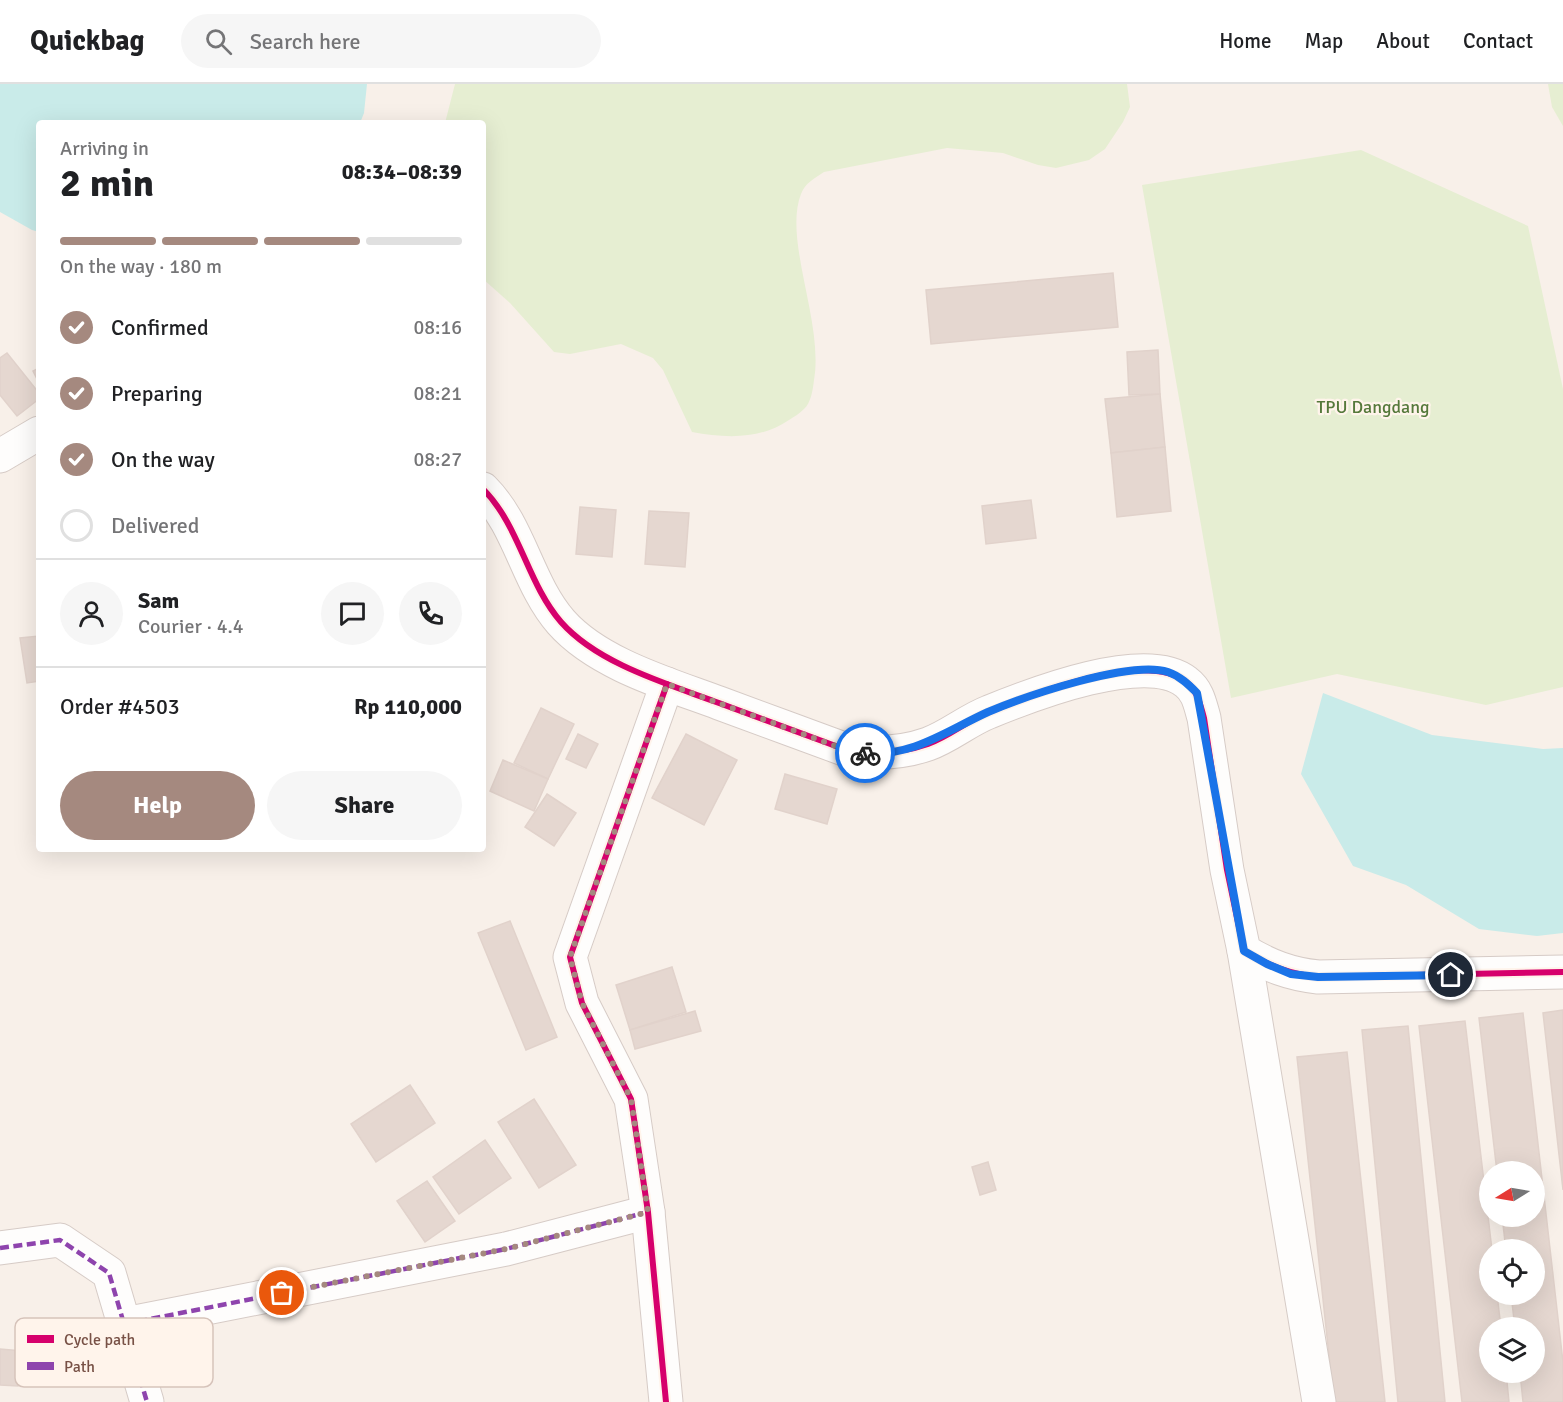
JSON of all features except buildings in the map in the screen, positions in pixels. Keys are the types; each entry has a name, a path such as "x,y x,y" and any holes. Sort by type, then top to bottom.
{"street":[{"path":"0,456 36,435"},
{"path":"486,492 510,528 543,598 562,624 593,647 632,670 852,752 878,754 929,743 988,712 1096,675 1142,670 1168,672 1186,681 1197,693 1244,951 1319,1402"},
{"path":"666,1402 648,1212 631,1099 582,1003 570,957 667,684"},
{"path":"1244,951 1291,974 1318,977 1563,972"},
{"path":"155,1318 506,1249 648,1212"},
{"path":"0,1248 60,1240 109,1273 123,1318"},
{"path":"143,1387 147,1402"}],"green space":[{"path":"455,84 1127,84 1130,107 1105,149 1089,160 1056,168 1038,165 1003,153 947,148 824,172 811,181 801,194 797,213 797,234 814,333 816,358 811,396 802,410 778,427 742,436 692,432 663,370 653,358 621,344 570,354 554,352 510,303 486,282 486,120 446,120"},
{"path":"1548,84 1563,84 1563,126 1552,107"},
{"name":"TPU Dangdang","path":"1361,150 1528,226 1563,389 1563,687 1486,705 1337,674 1231,698 1142,185"}],"water":[{"path":"0,84 367,84 361,120 36,120 36,231 0,212"},
{"path":"1323,693 1432,735 1543,749 1563,748 1563,933 1537,936 1479,929 1406,885 1353,866 1301,774"}],"marked path":[{"path":"155,1318 506,1249 648,1212"},
{"path":"0,1248 60,1240 109,1273 122,1318"},
{"path":"143,1387 147,1402"}],"cycle path":[{"path":"486,492 506,520 549,607 576,637 594,650 656,680 852,752 890,752 919,747 936,741 989,712 1033,695 1089,678 1145,671 1168,673 1186,682 1200,703 1227,870 1244,951 1271,965 1298,974 1318,977 1563,972"},
{"path":"666,1402 648,1212 631,1099 582,1003 570,957 667,684"}],"way so far":[{"path":"282,1293 506,1249 648,1212 631,1099 582,1003 570,957 667,684 852,752 865,753"}],"route":[{"path":"865,753 903,751 929,743 988,712 1096,675 1142,670 1168,672 1186,681 1197,693 1204,718 1227,870 1244,951 1291,974 1318,977 1451,975"}]}
